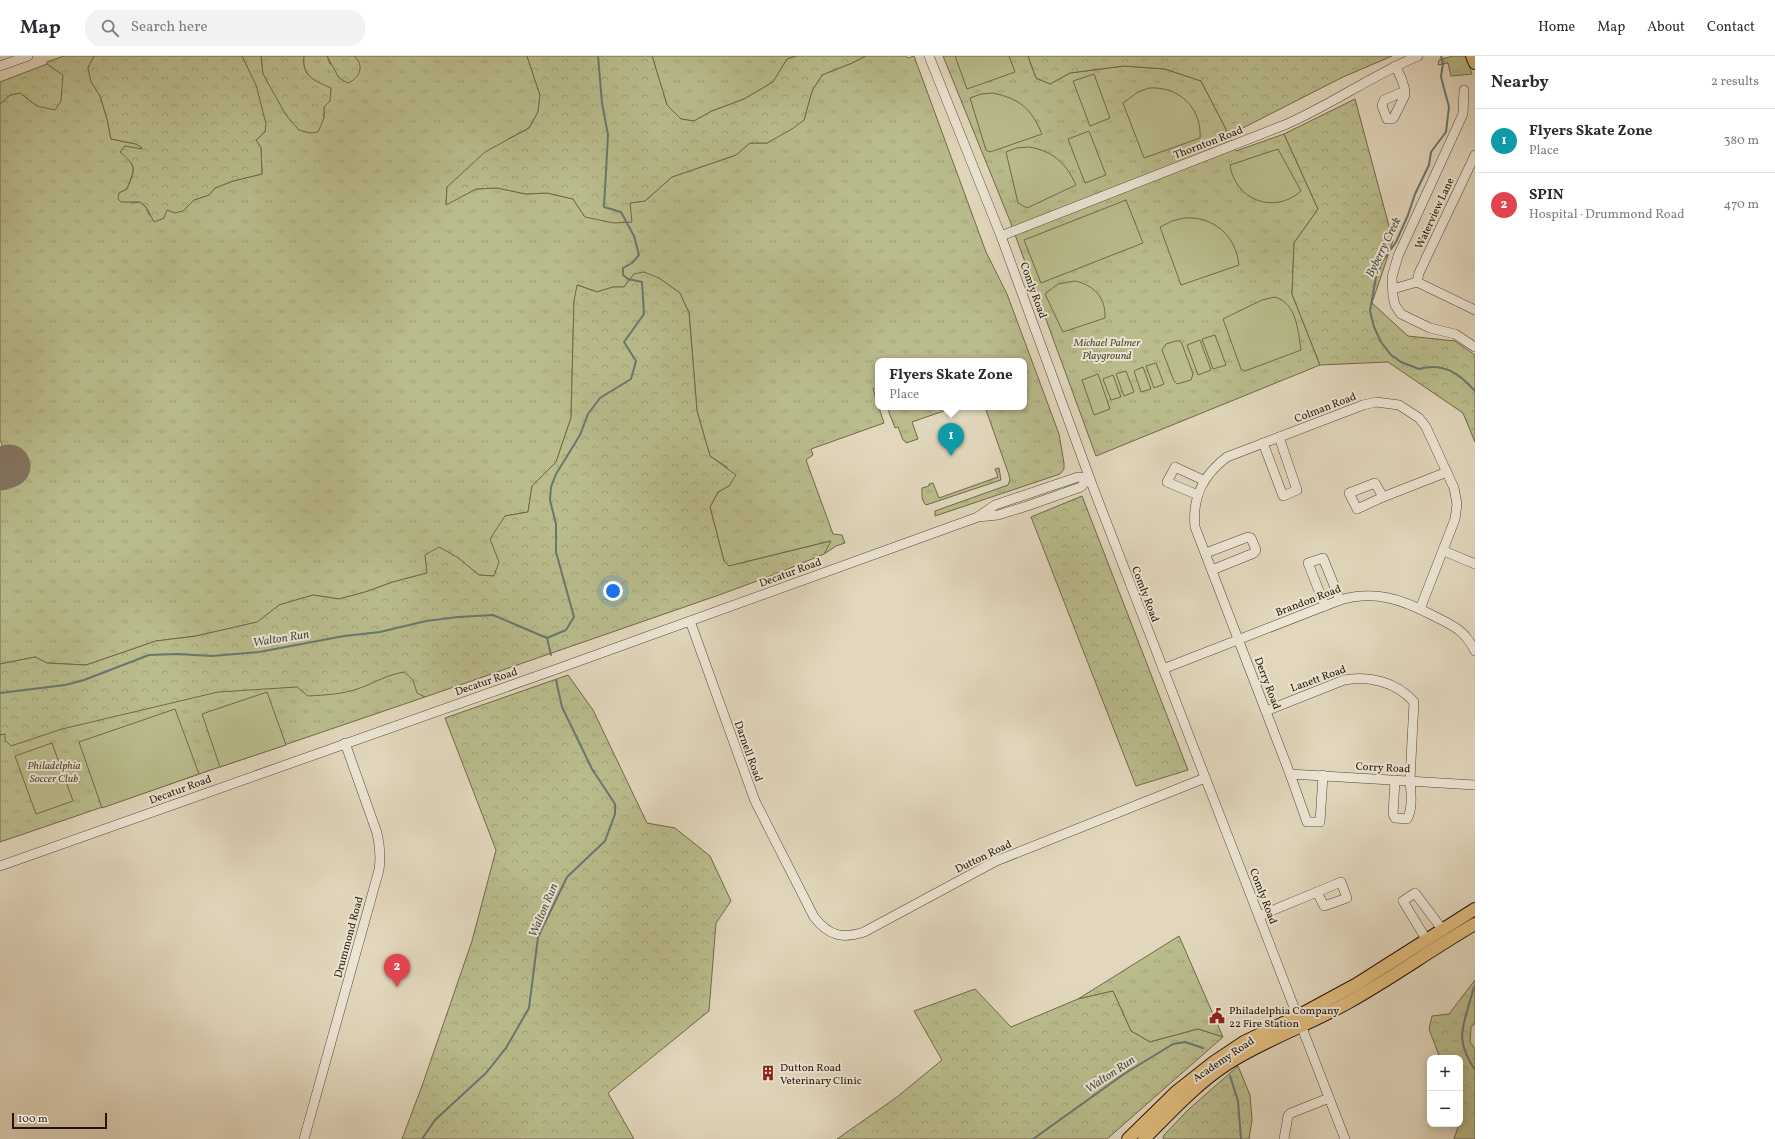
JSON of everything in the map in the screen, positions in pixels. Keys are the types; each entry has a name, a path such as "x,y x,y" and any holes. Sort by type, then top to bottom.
{"main road":[{"path":"1472,56 1475,63"},
{"name":"Academy Road","path":"1300,1022 1426,939 1475,909"},
{"name":"Academy Road","path":"1136,1138 1176,1092 1214,1062 1244,1042 1300,1022 1376,986 1475,924"}],"street":[{"path":"0,66 28,56"},
{"name":"Comly Road","path":"929,56 1001,236 1089,478 1345,1139"},
{"name":"Thornton Road","path":"1001,236 1299,119 1395,66 1418,56"},
{"path":"1395,66 1405,91"},
{"path":"1464,90 1463,114 1404,240 1392,277 1395,305 1403,316 1430,328 1455,334 1475,346"},
{"name":"Waterview Lane","path":"1417,282 1419,273 1475,155"},
{"path":"1393,289 1417,282 1475,310"},
{"name":"Colman Road","path":"1198,494 1203,480 1227,457 1363,405 1376,402 1399,405 1419,418 1426,427 1454,488 1456,504 1455,519 1444,551 1420,609"},
{"path":"1263,443 1283,496 1297,490 1279,437"},
{"path":"1198,494 1167,482 1175,467 1203,480"},
{"path":"1383,497 1447,472"},
{"name":"Decatur Road","path":"0,866 978,517 995,505 1078,477 1089,478"},
{"name":"Derry Road","path":"1198,494 1195,509 1195,527 1290,774 1306,822 1320,822 1323,775"},
{"path":"1206,554 1248,537 1251,538 1256,550 1254,553 1212,570"},
{"path":"1444,551 1475,564"},
{"path":"1325,606 1308,563 1324,558 1340,600"},
{"name":"Brandon Road","path":"1162,669 1353,596 1381,596 1398,599 1420,609 1459,629 1469,638 1475,652"},
{"name":"Darnell Road","path":"690,621 755,801 797,884"},
{"name":"Lanett Road","path":"1266,711 1344,680 1354,678 1373,679 1395,688 1408,695 1414,702 1410,780"},
{"name":"Drummond Road","path":"304,1139 379,870 380,846 377,833 345,743"},
{"name":"Corry Road","path":"1290,774 1475,785"},
{"name":"Dutton Road","path":"797,884 814,917 822,928 844,936 853,935 864,932 996,861 1205,778"},
{"path":"1395,780 1392,814 1395,818 1407,819 1409,815 1410,780"},
{"path":"1259,916 1317,892"},
{"path":"1426,939 1403,901 1415,893 1442,929"},
{"path":"1284,1139 1288,1116 1291,1113 1329,1098"}],"green space":[{"path":"64,56 94,56 88,68 91,81 100,96 111,139 136,144 141,147 142,150 125,146 121,152 130,161 133,172 127,189 119,193 132,203 140,202 146,207 149,215 167,210 183,211 194,200 209,195 215,188 233,181 262,174 261,148 256,140 265,132 242,56 261,56 263,74 324,118 324,107 331,89 315,81 307,74 304,56 327,56 330,64 359,61 354,56 527,56 540,95 538,112 529,128 510,138 447,187 446,204 476,189 497,188 526,194 547,193 573,199 585,217 630,203 645,201 672,177 736,155 750,143 767,143 804,120 812,91 822,75 866,56 906,56 908,58 914,56 986,252 1007,294 1059,434 1064,469 1060,474 935,516 935,511 1008,485 1010,480 1009,475 986,410 1027,410 1027,358 875,358 875,388 873,389 875,395 875,410 880,410 884,423 811,449 813,455 806,460 833,534 842,535 845,543 836,546 824,554 830,541 729,566 724,561 710,507 718,492 729,486 727,467 710,456 697,411 689,313 680,293 659,278 634,274 624,287 613,287 597,292 578,285 574,301 571,418 556,462 532,486 528,512 505,516 500,562 494,576 479,575 457,557 427,573 393,582 365,592 339,599 313,595 279,605 258,622 196,636 156,641 86,665 47,663 35,657 0,664 0,489 15,483 0,439 0,104 10,95 20,93 37,106 63,76 47,64 47,62"},
{"path":"94,56 242,56 256,85 266,124 265,132 256,140 261,148 262,174 233,181 215,188 209,195 194,200 183,211 175,213 167,210 164,218 154,222 146,207 140,202 121,202 118,199 119,193 127,189 132,177 133,169 130,161 120,152 125,146 142,149 136,144 111,139 100,96 91,82 88,68"},
{"path":"261,56 304,56 307,74 331,88 330,101 324,107 324,118 318,132 310,133 299,130 286,115 263,74"},
{"path":"327,56 354,56 360,67 360,71 356,78 348,83 339,78"},
{"path":"527,56 652,56 667,105 681,119 694,121 712,111 744,99 773,82 787,59 797,56 866,56 822,75 812,91 804,120 792,129 767,143 750,143 736,155 672,177 645,201 630,203 632,222 614,223 585,217 573,199 547,193 526,194 497,188 476,189 446,205 447,187 485,152 529,128 538,112 540,95"},
{"path":"652,56 797,56 787,59 773,82 744,99 712,111 694,121 681,119 667,105"},
{"name":"Michael Palmer Playground","path":"943,56 1028,56 1036,78 1050,84 1070,73 1124,66 1165,69 1201,81 1236,151 1284,134 1318,209 1294,243 1292,294 1320,365 1096,456 1010,221"},
{"path":"955,56 1009,56 1015,72 967,89"},
{"path":"1028,56 1392,56 1343,77 1229,135 1201,81 1165,69 1124,66 1070,73 1050,84 1036,78"},
{"path":"1453,56 1466,56 1472,74 1451,76 1448,63 1438,65 1439,60"},
{"path":"47,64 63,75 61,101 55,110 37,106 20,93 10,95 0,104 0,82"},
{"path":"1094,74 1110,118 1090,126 1073,81"},
{"path":"1149,88 1160,88 1170,91 1179,95 1186,101 1193,108 1197,117 1200,127 1200,138 1144,158 1123,103 1138,92"},
{"path":"993,93 1010,98 1024,106 1034,117 1042,134 990,152 986,150 970,98 981,94"},
{"path":"1355,99 1393,241 1372,303 1408,336 1455,341 1475,355 1475,442 1463,413 1388,362 1320,365 1292,294 1294,243 1318,209 1284,134"},
{"path":"1089,131 1106,175 1085,183 1068,139"},
{"path":"1029,147 1038,149 1058,159 1068,170 1076,185 1027,208 1018,203 1006,152 1016,148"},
{"path":"1278,149 1301,191 1290,198 1279,202 1268,203 1257,200 1248,195 1239,187 1233,177 1230,165"},
{"path":"1126,200 1143,243 1041,283 1024,240"},
{"path":"1184,218 1205,220 1222,230 1233,245 1239,265 1181,285 1160,227 1172,221"},
{"path":"644,272 659,278 680,293 689,313 697,411 710,456 736,475 729,486 718,492 710,507 724,561 729,566 831,541 824,554 719,595 425,697 417,693 413,680 404,672 354,690 328,695 308,696 297,687 218,692 62,729 11,746 5,740 5,734 0,735 0,664 35,657 47,663 86,665 156,641 196,636 257,622 279,605 313,595 339,599 427,573 425,555 439,547 457,557 479,575 494,576 499,562 490,539 505,516 528,512 532,486 556,462 571,418 574,301 577,285 597,292 613,287 624,287 634,274"},
{"path":"1075,281 1088,286 1098,294 1103,304 1105,318 1063,332 1045,294 1058,284"},
{"path":"1275,297 1288,306 1292,312 1297,327 1301,350 1245,371 1241,369 1223,319 1262,300"},
{"path":"1215,335 1226,365 1213,369 1202,339"},
{"path":"1200,340 1211,370 1198,375 1187,345"},
{"path":"1180,341 1182,344 1193,374 1191,380 1177,384 1174,381 1162,350 1166,344"},
{"path":"1156,363 1164,384 1154,388 1146,366"},
{"path":"1143,367 1151,389 1141,392 1134,371"},
{"path":"1126,371 1134,392 1124,396 1116,374"},
{"path":"1098,374 1110,409 1094,415 1082,380"},
{"path":"1113,375 1121,397 1111,400 1103,379"},
{"path":"888,410 946,410 912,422 918,439 906,443 903,440 898,427 895,428"},
{"path":"999,468 1001,480 926,505 923,501 922,488 929,486 929,484 933,483 939,498 998,477 995,469"},
{"path":"1082,496 1188,770 1136,786 1031,517"},
{"name":"Philadelphia Soccer Club","path":"412,666 425,697 0,842 0,735 56,720 248,676"},
{"path":"568,675 593,710 647,823 675,828 710,856 731,901 716,923 709,1011 608,1093 634,1139 402,1139 472,941 496,850 445,718"},
{"path":"267,692 286,745 220,767 202,714"},
{"path":"175,709 199,774 102,808 79,742"},
{"path":"52,743 73,801 36,814 15,756"},
{"path":"1179,936 1223,1037 1198,1029 1150,1042 1131,1031 1113,991 1078,999"},
{"path":"1475,980 1475,1024 1471,1027 1470,1042 1475,1049 1475,1139 1454,1139 1458,1127 1463,1127 1463,1055 1439,1055 1429,1029 1432,1016 1449,1014"},
{"path":"975,989 1011,1027 1078,999 1113,991 1131,1031 1150,1042 1198,1029 1223,1037 1107,1139 837,1139 897,1097 942,1060 914,1011"},
{"path":"1238,1066 1250,1095 1252,1120 1249,1139 1163,1139 1164,1135 1189,1109"}],"waterway":[{"path":"547,638 566,630 574,617 556,552 556,524 550,500 551,487 556,474 580,435 588,414 600,398 631,379 636,361 624,342 644,314 642,282 628,279 623,275 623,268 632,263 639,255 634,236 621,212 604,207 608,135 602,103 598,56"},
{"name":"Byberry Creek","path":"1441,56 1443,63 1441,77 1449,107 1446,132 1431,152 1429,165 1415,194 1408,215 1396,242 1382,262 1376,277 1370,311 1374,327 1381,342 1391,355 1401,362 1419,369 1428,367 1443,368 1457,374 1475,391"},
{"name":"Walton Run","path":"0,693 65,685 84,680 149,655 177,654 212,656 259,652 344,636 380,632 426,621 458,617 493,615 547,638"},
{"name":"Walton Run","path":"547,638 551,655"},
{"name":"Walton Run","path":"422,1139 435,1120 486,1073 506,1048 529,1008 538,937 567,877 605,841 615,814 615,804 592,769 562,707 556,680"},
{"name":"Byberry Creek","path":"1475,987 1462,1031 1464,1049 1475,1070"},
{"name":"Walton Run","path":"1033,1139 1124,1074 1173,1044 1185,1042 1203,1048"},
{"name":"Walton Run","path":"1230,1076 1238,1101 1241,1139"}],"runway":[{"path":"0,469 9,466"}],"place":[{"name":"Flyers Skate Zone","path":"951,456"},
{"name":"SPIN","path":"397,987"},
{"name":"Philadelphia Company 22 Fire Station","path":"1217,1016"},
{"name":"Dutton Road Veterinary Clinic","path":"768,1073"}]}
